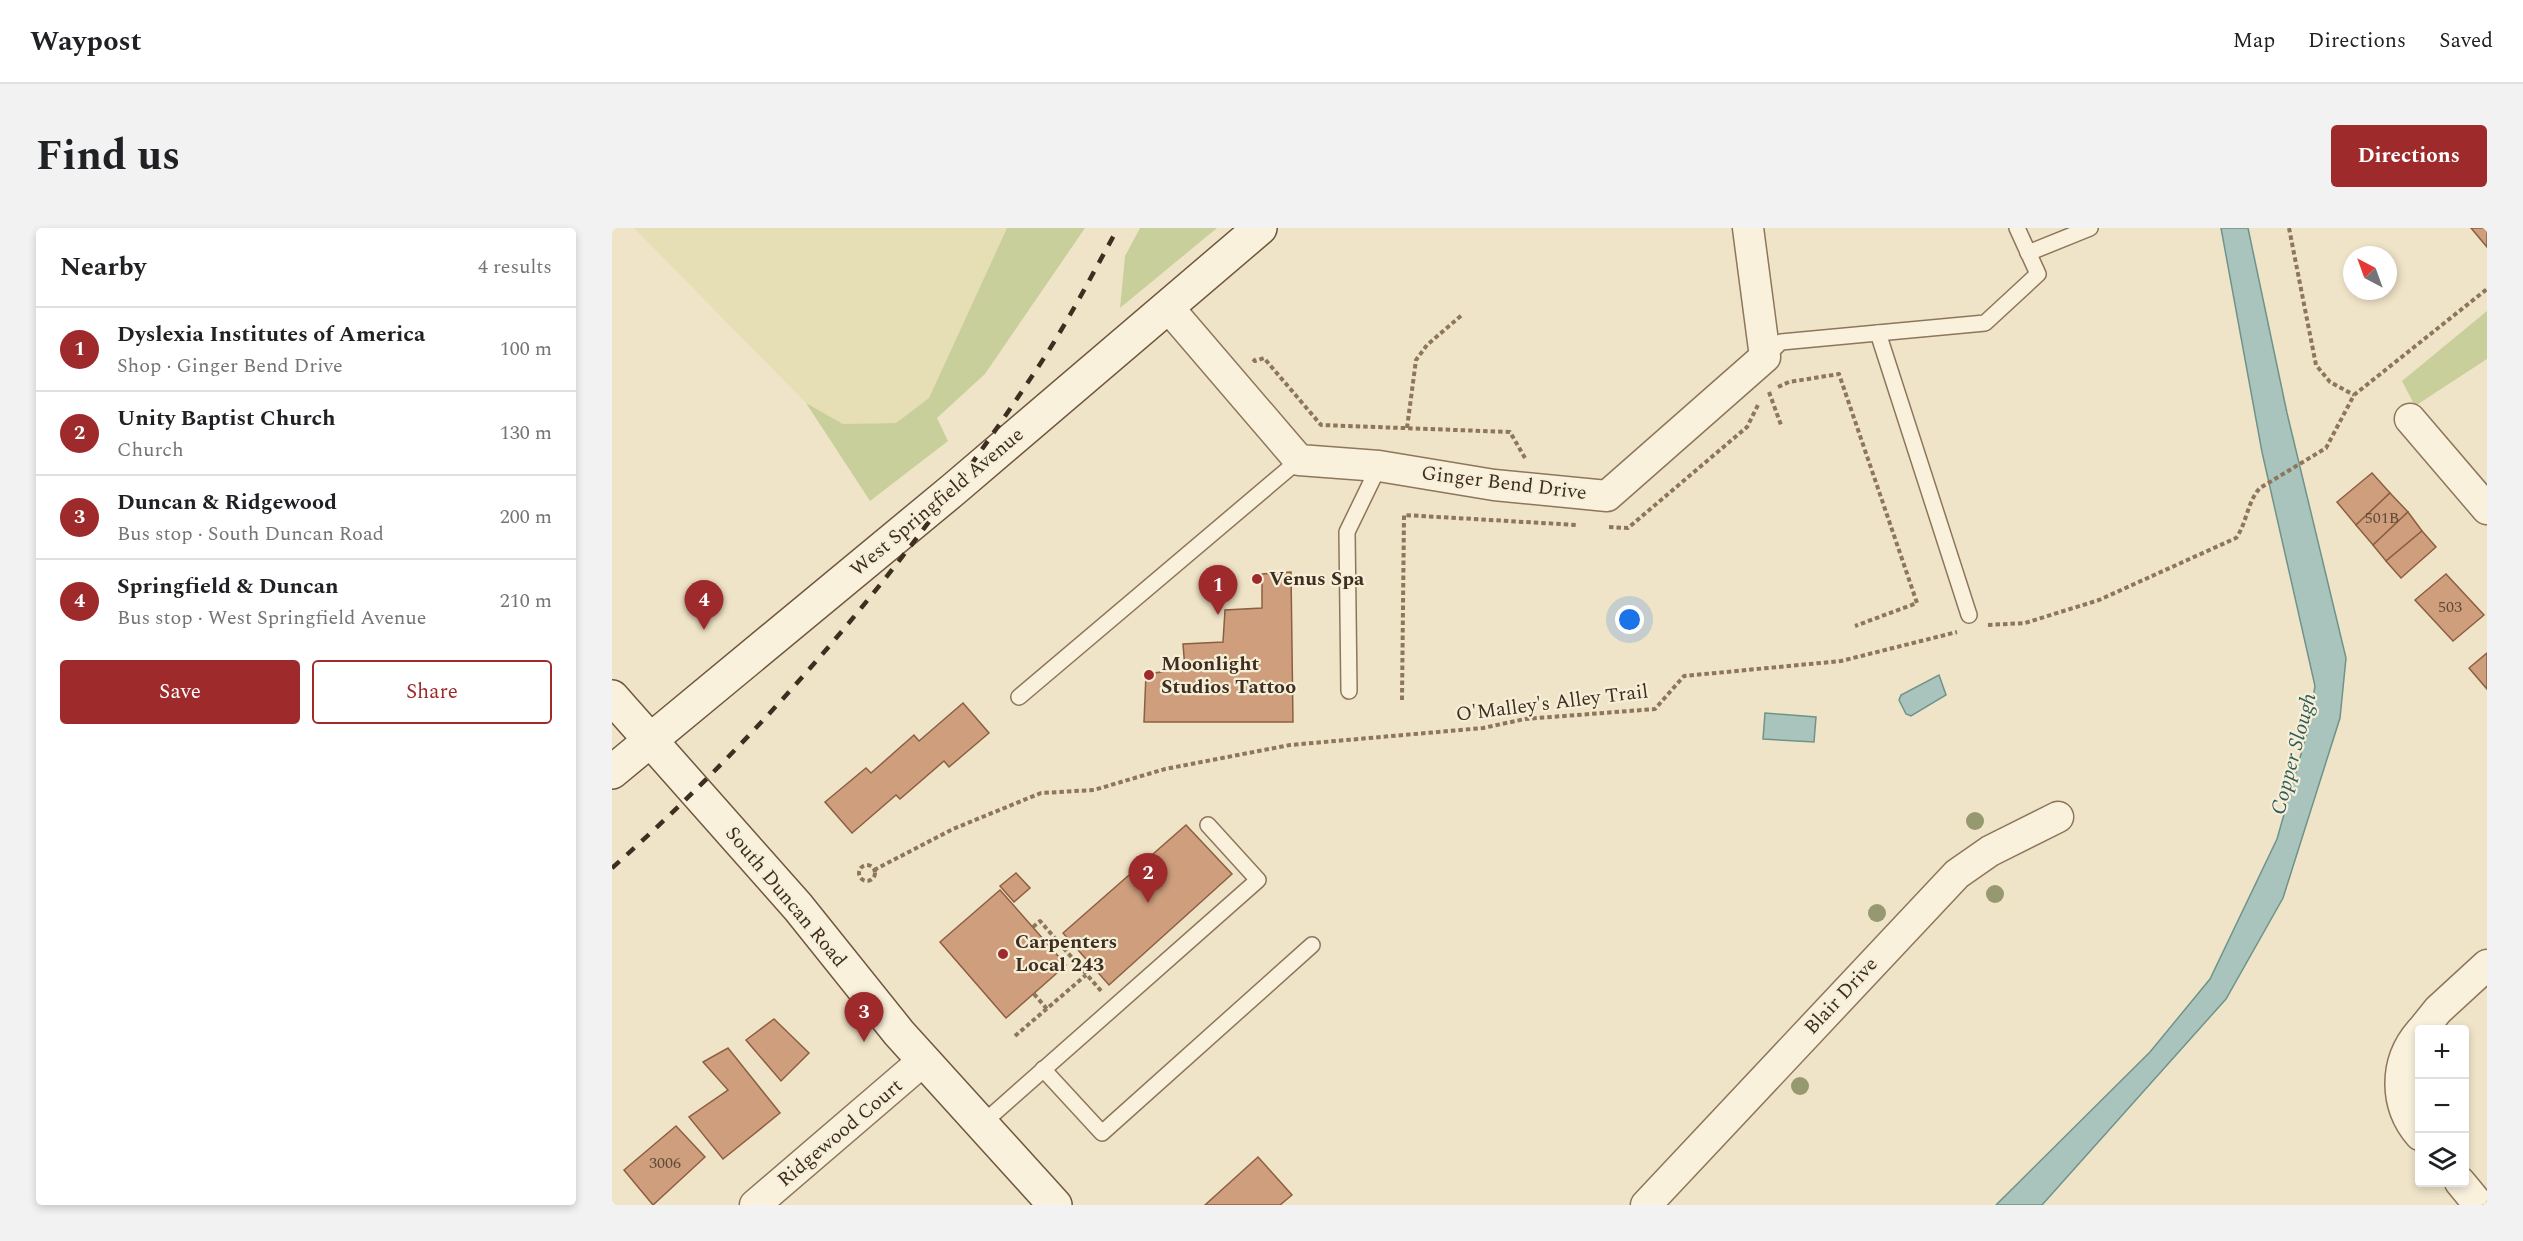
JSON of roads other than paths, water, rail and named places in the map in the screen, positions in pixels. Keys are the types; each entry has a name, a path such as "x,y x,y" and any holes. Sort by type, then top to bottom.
{"main road":[{"name":"West Springfield Avenue","path":"612,772 954,489 1260,228"},
{"name":"South Duncan Road","path":"612,697 798,907 924,1060 1055,1205"}],"street":[{"path":"1748,228 1765,357"},
{"path":"1167,306 1299,460"},
{"name":"Ginger Bend Drive","path":"1299,460 1378,466 1494,485 1607,496 1765,357"},
{"path":"2410,419 2487,509"},
{"name":"Blair Drive","path":"1646,1205 1957,874 1990,851 2058,817"},
{"path":"2426,1025 2438,1010 2487,965"},
{"path":"2415,1038 2410,1043 2400,1070 2400,1096 2418,1133"},
{"name":"Ridgewood Court","path":"755,1205 924,1060"},
{"path":"2464,1187 2479,1205"}],"lane":[{"path":"1765,357 1781,342 1985,323 2038,274 2017,228"},
{"path":"2028,252 2090,228"},
{"path":"1878,333 1972,621"},
{"path":"1018,697 1299,460"},
{"path":"1349,691 1347,532 1378,466"},
{"path":"983,1123 1258,880 1208,825"},
{"path":"1043,1069 1102,1133 1312,945"}],"water":[{"path":"2221,228 2248,228 2287,413 2346,658 2340,718 2283,898 2226,999 2042,1205 1996,1205 2150,1052 2210,979 2277,839 2307,733 2315,686 2262,452"},
{"path":"1939,675 1946,695 1911,716 1906,714 1899,700 1901,695"},
{"path":"1765,713 1816,717 1814,742 1763,739"}],"railway":[{"path":"612,868 733,752 790,691 898,563 997,428 1044,358 1118,228"}],"place":[{"name":"Venus Spa","path":"1257,579"},
{"name":"Dyslexia Institutes of America","path":"1218,615"},
{"name":"Springfield & Duncan","path":"704,630"},
{"name":"Moonlight Studios Tattoo","path":"1149,675"},
{"name":"Unity Baptist Church","path":"1148,903"},
{"name":"Carpenters Local 243","path":"1003,954"},
{"name":"Duncan & Ridgewood","path":"864,1042"}],"water label":[{"name":"Copper Slough","path":"2294,754"}]}
